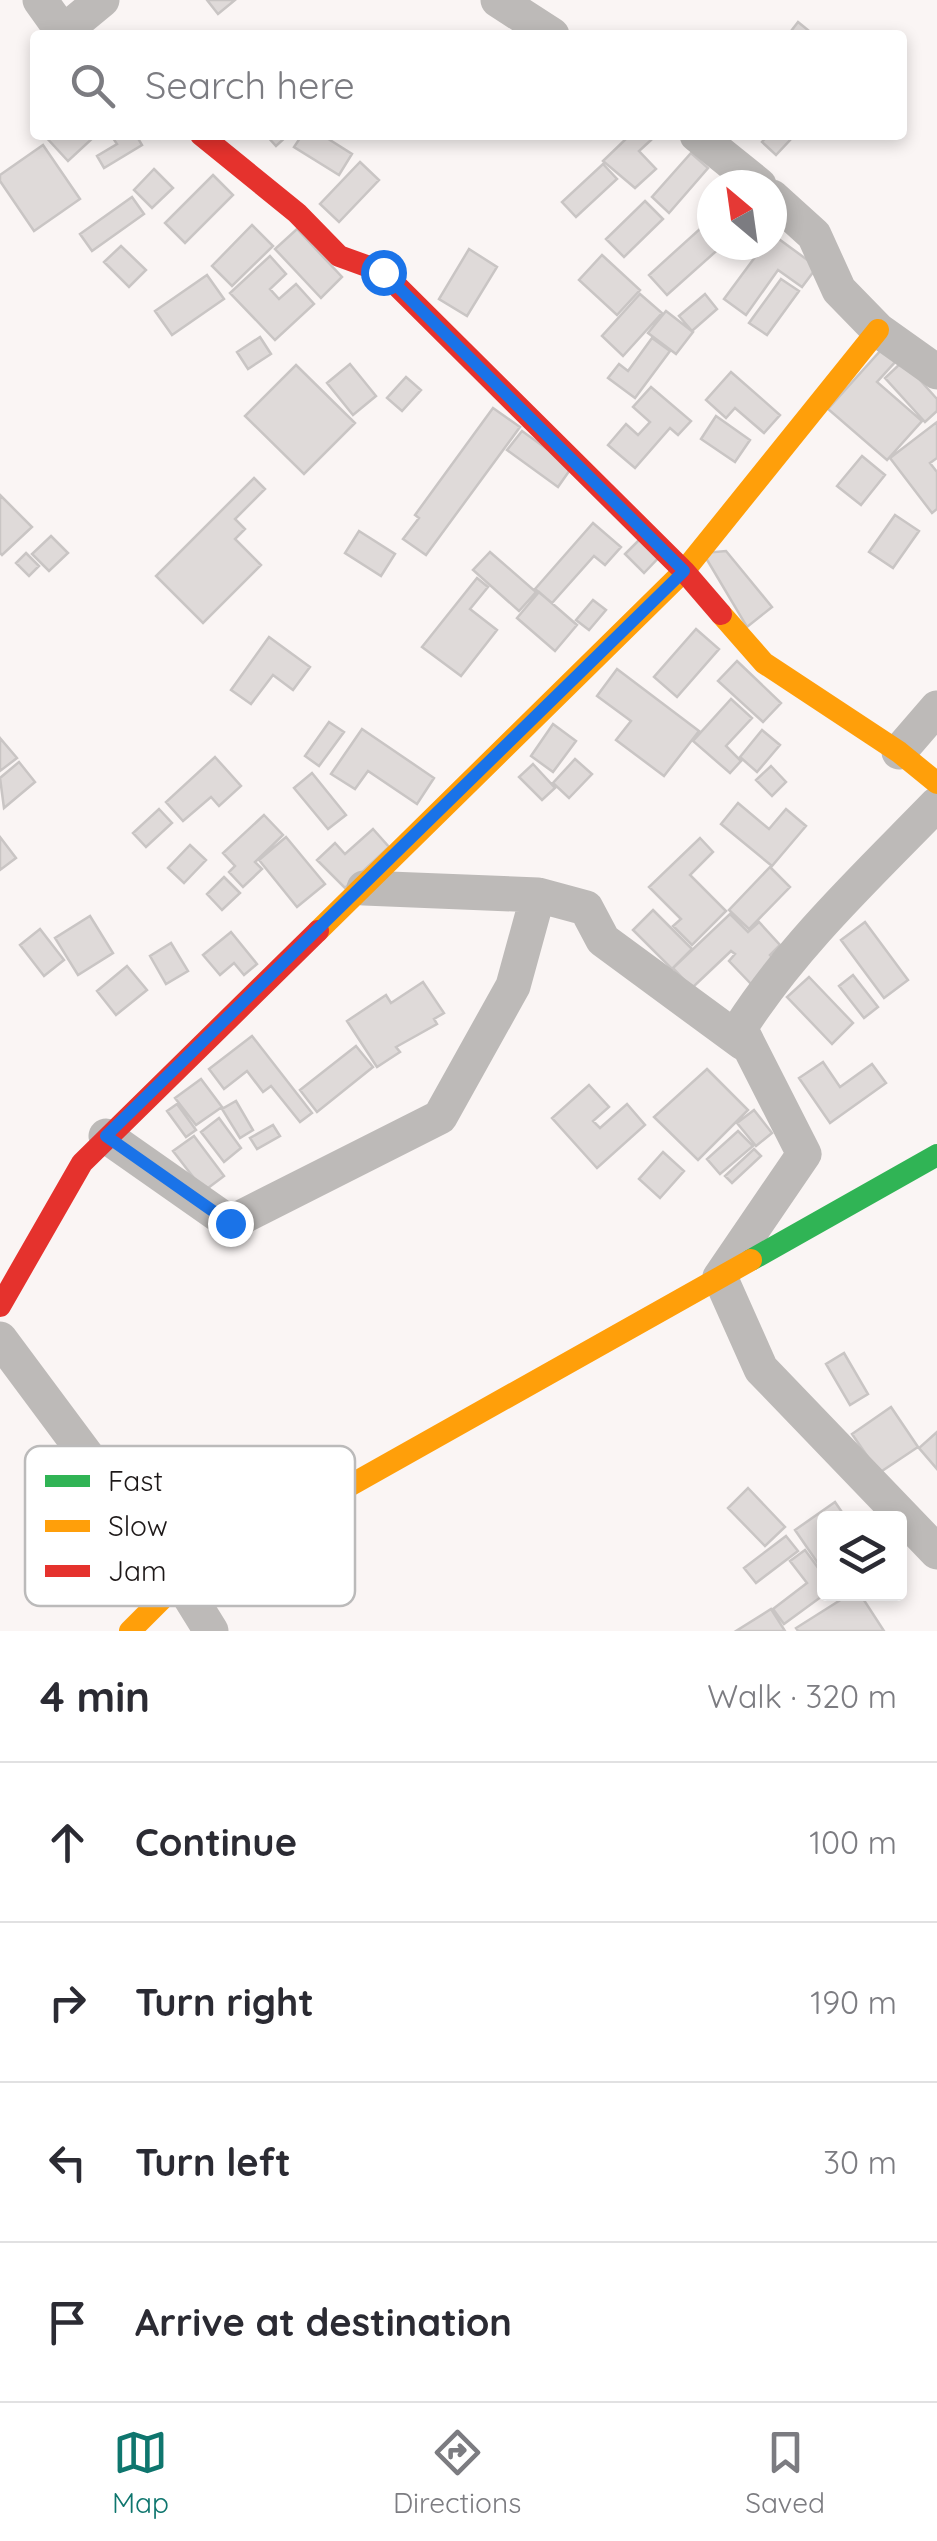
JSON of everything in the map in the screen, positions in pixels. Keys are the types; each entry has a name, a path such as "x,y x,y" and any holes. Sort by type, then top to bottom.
{"street":[{"path":"40,0 60,30"},
{"path":"68,30 102,0"},
{"path":"498,0 544,30"},
{"path":"207,140 297,213 339,256 383,272 684,571 764,663 899,752 937,783"},
{"path":"704,140 741,170"},
{"path":"787,211 814,235 840,290 878,330 937,372"},
{"path":"0,1306 82,1163 106,1136 364,888 684,571 878,330"},
{"path":"899,752 937,708"},
{"path":"720,1276 804,1154 743,1043 740,1028 770,981 937,804"},
{"path":"364,888 538,895 586,908 604,940 743,1043"},
{"path":"106,1136 230,1223 440,1116 513,986 538,895"},
{"path":"355,1482 937,1155"},
{"path":"720,1276 761,1369 937,1552"},
{"path":"0,1339 80,1446"},
{"path":"130,1631 155,1606"},
{"path":"196,1606 212,1631"}],"building":[{"path":"207,0 235,0 218,14"},
{"path":"798,22 808,30 792,30"},
{"path":"49,140 91,140 68,161"},
{"path":"114,140 139,140 142,145 104,168 97,156 117,144"},
{"path":"299,140 330,140 352,154 339,175 294,147"},
{"path":"625,140 651,140 639,151 656,169 635,188 603,161"},
{"path":"764,140 790,140 776,155"},
{"path":"43,145 80,199 34,231 0,181 0,175"},
{"path":"691,153 708,168 697,170 697,181 669,213 652,197"},
{"path":"360,162 379,180 339,222 320,204"},
{"path":"603,164 617,179 576,217 562,202"},
{"path":"154,169 173,188 152,208 134,190"},
{"path":"213,175 233,195 185,243 165,223"},
{"path":"132,197 144,214 92,251 80,234"},
{"path":"645,201 663,219 624,257 606,239"},
{"path":"252,225 273,246 232,286 212,266"},
{"path":"297,229 342,277 321,298 275,249"},
{"path":"697,232 697,260 706,260 667,295 649,275"},
{"path":"787,245 817,267 802,287 778,270 746,315 724,299 753,260 787,260"},
{"path":"121,246 146,270 129,287 104,262"},
{"path":"469,249 497,267 467,316 439,299"},
{"path":"602,255 640,290 617,315 579,280"},
{"path":"270,256 286,274 270,289 279,299 296,284 314,304 275,340 230,293"},
{"path":"207,275 224,299 172,335 155,311"},
{"path":"781,279 799,291 767,335 749,323"},
{"path":"640,294 662,313 623,356 602,336"},
{"path":"705,294 717,309 692,331 679,316"},
{"path":"666,311 693,332 676,354 648,333"},
{"path":"260,337 271,354 248,369 237,352"},
{"path":"652,338 670,351 635,398 608,378 619,364 628,371"},
{"path":"882,349 896,361 877,382 922,421 887,460 828,409"},
{"path":"903,361 937,399 937,411 925,422 885,378"},
{"path":"350,364 376,396 353,415 327,383"},
{"path":"296,365 355,423 304,474 245,416"},
{"path":"731,372 780,415 764,433 735,408 726,418 706,400"},
{"path":"406,377 421,390 402,411 387,398"},
{"path":"651,387 691,421 678,435 670,428 635,468 608,445 626,424 638,435 650,422 633,407"},
{"path":"493,408 520,427 426,555 403,539 419,518 415,515"},
{"path":"716,416 750,440 735,462 701,439"},
{"path":"937,422 937,458 930,463 937,472 937,509 932,513 890,458"},
{"path":"522,431 572,467 558,487 507,450"},
{"path":"862,456 885,475 861,505 837,486"},
{"path":"254,478 265,489 235,519 245,529 235,539 261,565 203,623 156,576"},
{"path":"0,495 32,527 2,555 0,553"},
{"path":"895,515 919,531 893,568 869,552"},
{"path":"593,523 621,547 605,565 594,556 552,603 535,589"},
{"path":"359,531 395,554 381,576 345,553"},
{"path":"645,534 664,552 644,573 625,554"},
{"path":"51,536 68,553 49,571 32,554"},
{"path":"726,551 772,607 747,627 703,553"},
{"path":"490,552 536,592 519,611 473,570"},
{"path":"26,553 39,566 29,576 16,563"},
{"path":"477,578 488,587 470,609 497,630 461,676 422,647"},
{"path":"539,592 577,625 555,651 517,618"},
{"path":"593,600 606,610 589,630 576,620"},
{"path":"696,629 719,649 677,697 654,677"},
{"path":"269,637 310,667 293,690 273,675 251,704 231,690"},
{"path":"737,661 781,703 763,722 718,681"},
{"path":"617,669 699,731 664,776 616,740 631,721 597,696"},
{"path":"731,699 752,718 726,746 741,761 730,773 693,741"},
{"path":"329,722 344,732 319,766 305,756"},
{"path":"553,724 576,741 553,772 531,756"},
{"path":"362,729 434,778 417,804 368,771 355,789 331,774"},
{"path":"762,730 780,745 757,772 740,757"},
{"path":"0,738 17,758 0,771"},
{"path":"215,757 241,786 219,806 211,797 183,821 166,802"},
{"path":"575,759 592,774 569,798 553,783"},
{"path":"19,762 35,782 4,808 0,778"},
{"path":"533,764 555,788 542,800 519,777"},
{"path":"771,766 786,782 772,796 756,780"},
{"path":"312,773 346,815 328,829 294,788"},
{"path":"738,803 769,829 786,809 806,826 772,866 721,824"},
{"path":"159,809 172,823 146,847 133,833"},
{"path":"264,815 283,835 255,862 262,869 243,887 229,872 235,866 223,853"},
{"path":"373,829 389,847 345,888 317,860 335,843 345,854"},
{"path":"0,837 16,858 0,870"},
{"path":"286,837 325,884 297,907 259,860"},
{"path":"700,838 713,852 690,875 726,911 692,945 673,926 681,919 649,887"},
{"path":"190,845 206,860 184,883 168,868"},
{"path":"770,867 790,887 749,929 729,910"},
{"path":"224,877 240,893 222,910 207,894"},
{"path":"653,910 692,949 672,969 633,930"},
{"path":"730,914 748,932 759,922 780,945 770,955 778,964 754,987 729,961 735,954 731,951 692,988 673,968"},
{"path":"90,916 113,953 78,975 55,938"},
{"path":"865,922 908,980 884,998 841,940"},
{"path":"40,929 64,960 44,976 20,945"},
{"path":"231,932 257,964 244,975 234,963 220,975 203,955"},
{"path":"171,943 188,971 166,984 150,956"},
{"path":"127,966 147,990 116,1015 97,991"},
{"path":"853,975 878,1007 864,1018 839,986"},
{"path":"809,977 853,1023 832,1044 787,997"},
{"path":"423,982 444,1013 434,1019 437,1024 396,1047 400,1052 377,1067 347,1021 386,995 391,1003"},
{"path":"252,1036 312,1113 300,1122 271,1086 263,1092 247,1071 224,1089 209,1069"},
{"path":"356,1046 373,1067 317,1112 300,1090"},
{"path":"823,1062 840,1087 872,1064 886,1083 830,1123 799,1078"},
{"path":"707,1069 748,1110 698,1160 654,1117"},
{"path":"201,1079 222,1107 196,1125 175,1098"},
{"path":"589,1085 609,1107 593,1121 600,1128 627,1104 645,1125 597,1168 552,1118"},
{"path":"236,1101 253,1130 240,1138 222,1109"},
{"path":"177,1104 196,1130 186,1137 167,1111"},
{"path":"754,1110 772,1133 756,1146 737,1123"},
{"path":"219,1118 241,1148 224,1162 201,1132"},
{"path":"273,1125 280,1136 257,1149 250,1138"},
{"path":"738,1131 753,1146 720,1174 707,1159"},
{"path":"194,1136 224,1176 204,1191 173,1151"},
{"path":"754,1149 761,1156 732,1183 725,1176"},
{"path":"663,1152 684,1171 660,1198 639,1179"},
{"path":"844,1353 868,1394 850,1405 826,1364"},
{"path":"891,1407 918,1447 879,1473 852,1434"},
{"path":"937,1432 937,1469 919,1448"},
{"path":"748,1488 785,1527 765,1546 728,1508"},
{"path":"835,1502 841,1511 822,1511"},
{"path":"817,1515 817,1562 795,1530"},
{"path":"786,1536 798,1551 756,1583 744,1568"},
{"path":"805,1550 817,1566 817,1600 784,1624 773,1609 807,1583 790,1561"},
{"path":"839,1601 865,1601 884,1631 798,1631 796,1628"},
{"path":"771,1609 785,1631 736,1631"}],"traffic: fast":[{"path":"751,1260 937,1155"}],"traffic: slow":[{"path":"318,931 684,571 878,330"},
{"path":"721,614 764,663 899,752 937,783"},
{"path":"355,1483 751,1260"},
{"path":"130,1631 155,1606"}],"traffic: jam":[{"path":"207,140 297,213 339,256 383,272 684,571 721,614"},
{"path":"0,1306 82,1163 318,931"}],"route":[{"path":"230,1223 106,1136 364,888 684,571 383,272"}]}
